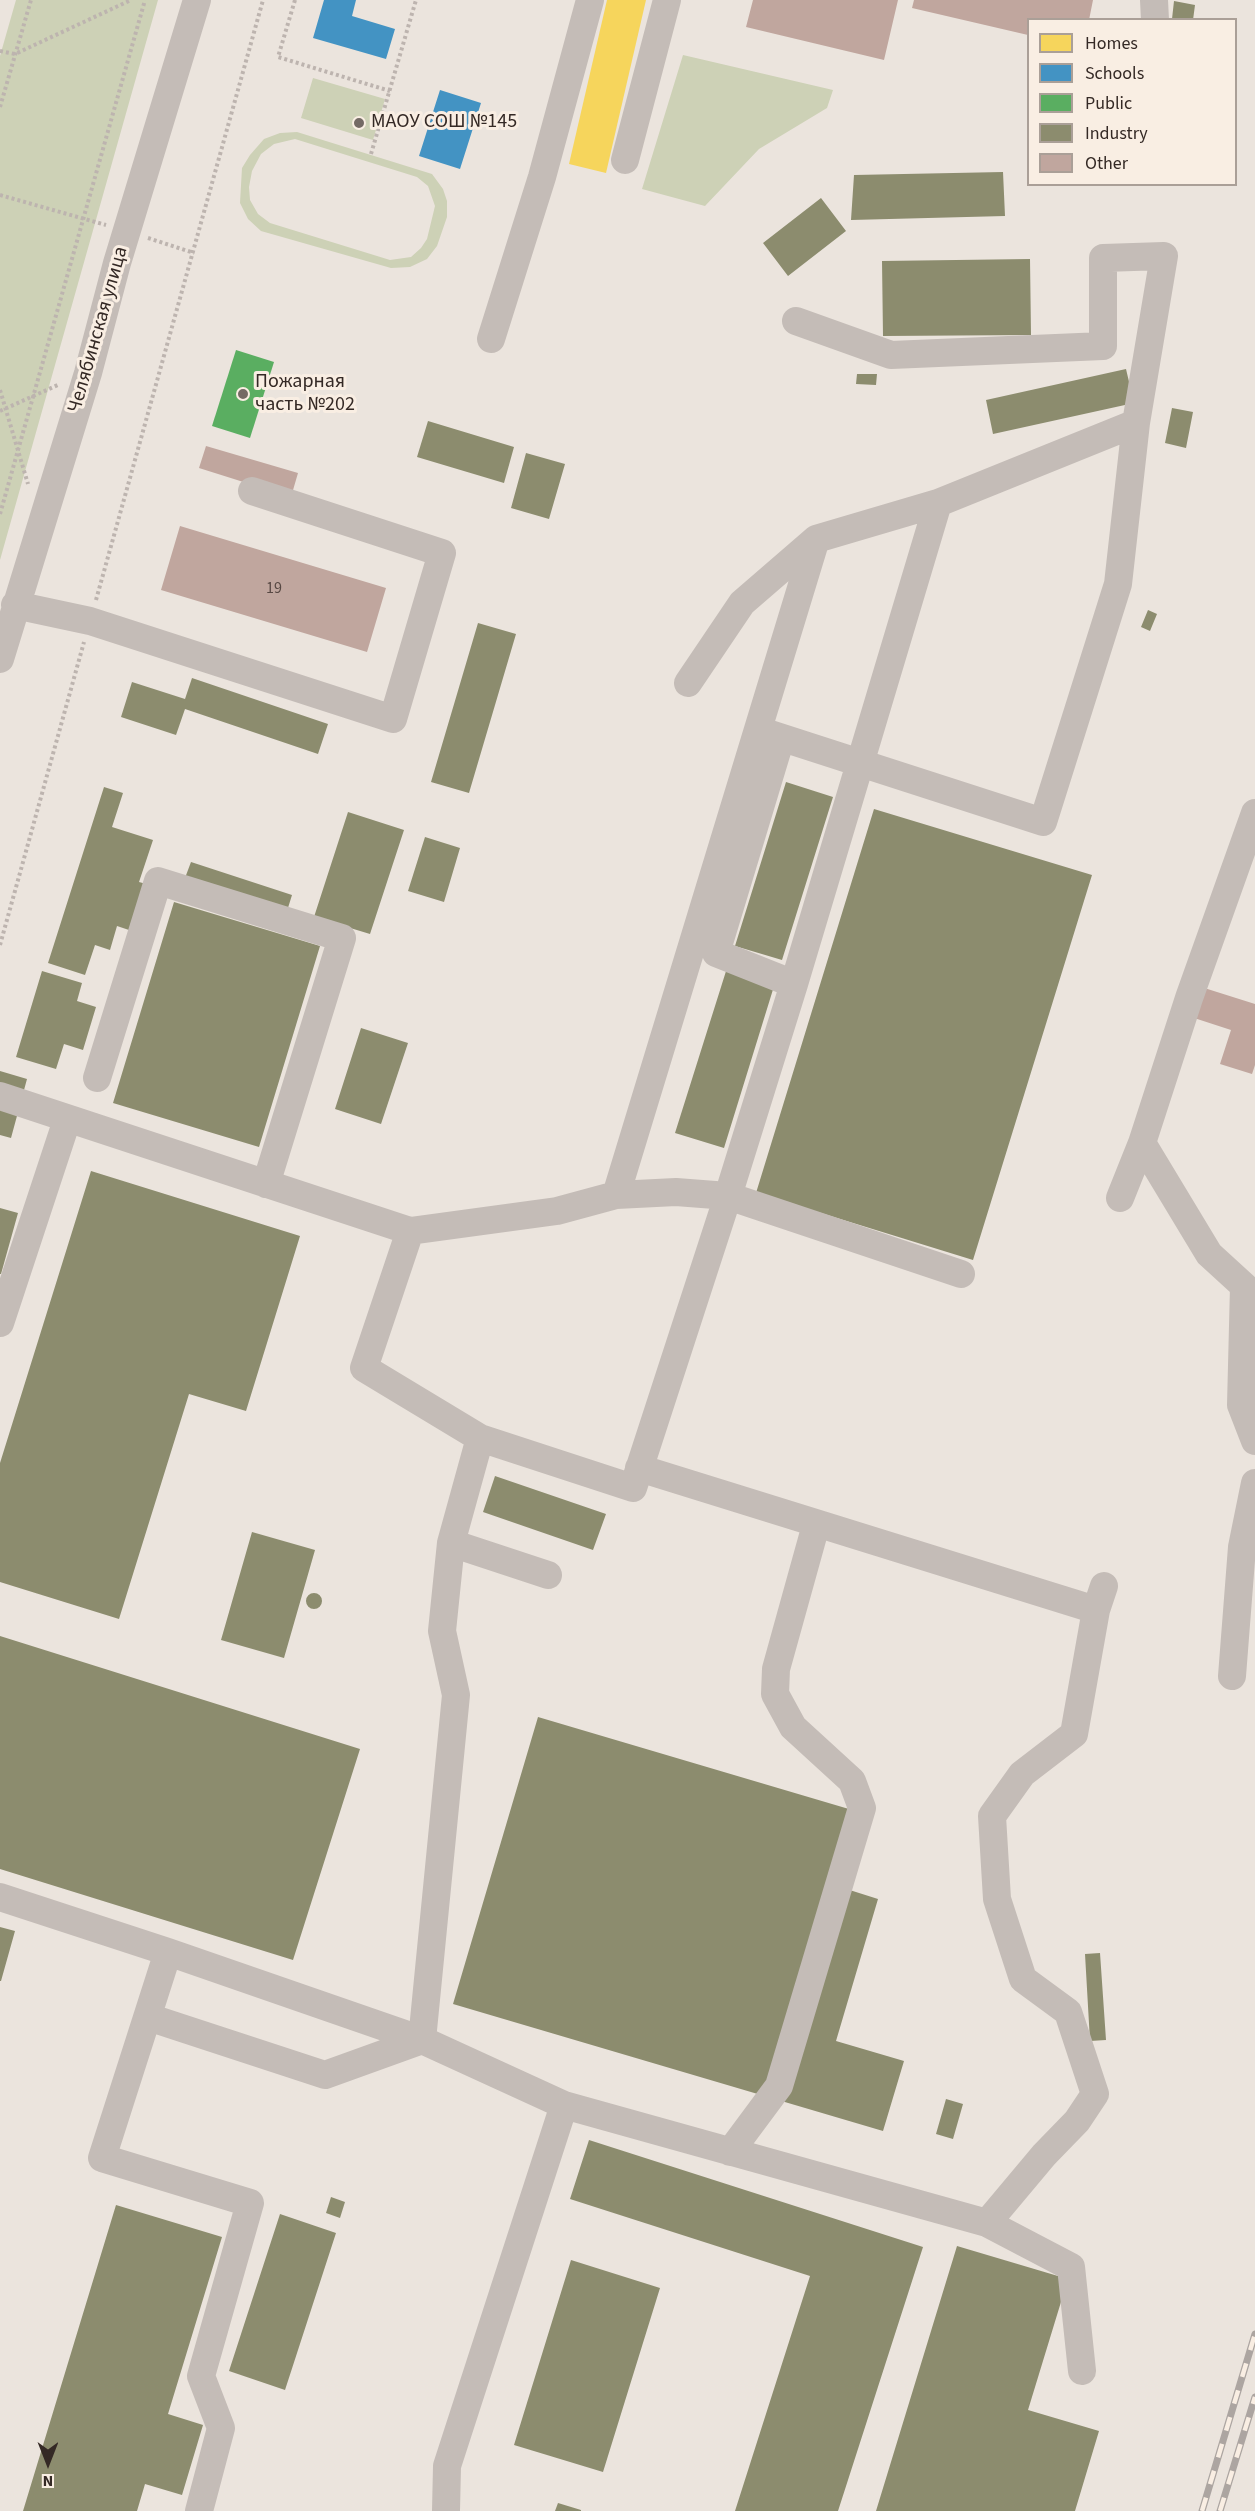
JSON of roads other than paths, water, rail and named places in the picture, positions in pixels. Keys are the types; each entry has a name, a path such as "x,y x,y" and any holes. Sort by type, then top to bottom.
{"street":[{"name":"Челябинская улица","path":"0,659 88,373 128,231 198,0"},
{"path":"491,339 542,177 590,0"},
{"path":"625,160 667,0"},
{"path":"1154,0 1155,18"},
{"path":"770,734 1043,822 1118,584 1136,423 1164,256 1102,258 1102,346 891,355 796,321"},
{"path":"688,683 742,603 816,539 938,503 1136,423"},
{"path":"15,605 90,621 393,719 442,553 252,490"},
{"path":"410,1231 364,1368 480,1438 633,1488 794,984 938,503"},
{"path":"794,984 716,953 816,539"},
{"path":"616,1195 770,734"},
{"path":"1120,1198 1142,1143 1188,998 1255,813"},
{"path":"97,1078 158,881 342,938 266,1184"},
{"path":"0,1096 67,1120 410,1231 557,1211 616,1195 676,1192 728,1196 961,1274"},
{"path":"0,1323 67,1120"},
{"path":"1142,1143 1209,1254 1244,1286 1241,1405 1255,1441"},
{"path":"422,2040 456,1695 442,1631 451,1543 480,1438"},
{"path":"639,1468 816,1525 1100,1598 1074,1734 1022,1774 992,1815 997,1899 1023,1979 1068,2012 1095,2094 1077,2121 1044,2155 987,2223"},
{"path":"1232,1676 1242,1547 1255,1483"},
{"path":"730,2152 779,2086 862,1808 852,1781 793,1726 775,1694 776,1669 816,1525"},
{"path":"451,1543 548,1575"},
{"path":"0,1898 168,1952 422,2040 564,2105 987,2223 1071,2267 1082,2371"},
{"path":"168,1952 102,2158 250,2203 201,2376 221,2428 199,2511"},
{"path":"148,2017 325,2075 422,2040"},
{"path":"446,2511 447,2466 564,2105"}],"railway":[{"path":"1202,2511 1255,2334"},
{"path":"1220,2511 1255,2397"}],"place":[{"name":"МАОУ СОШ №145","path":"359,123"},
{"name":"Пожарная часть №202","path":"243,394"}]}
